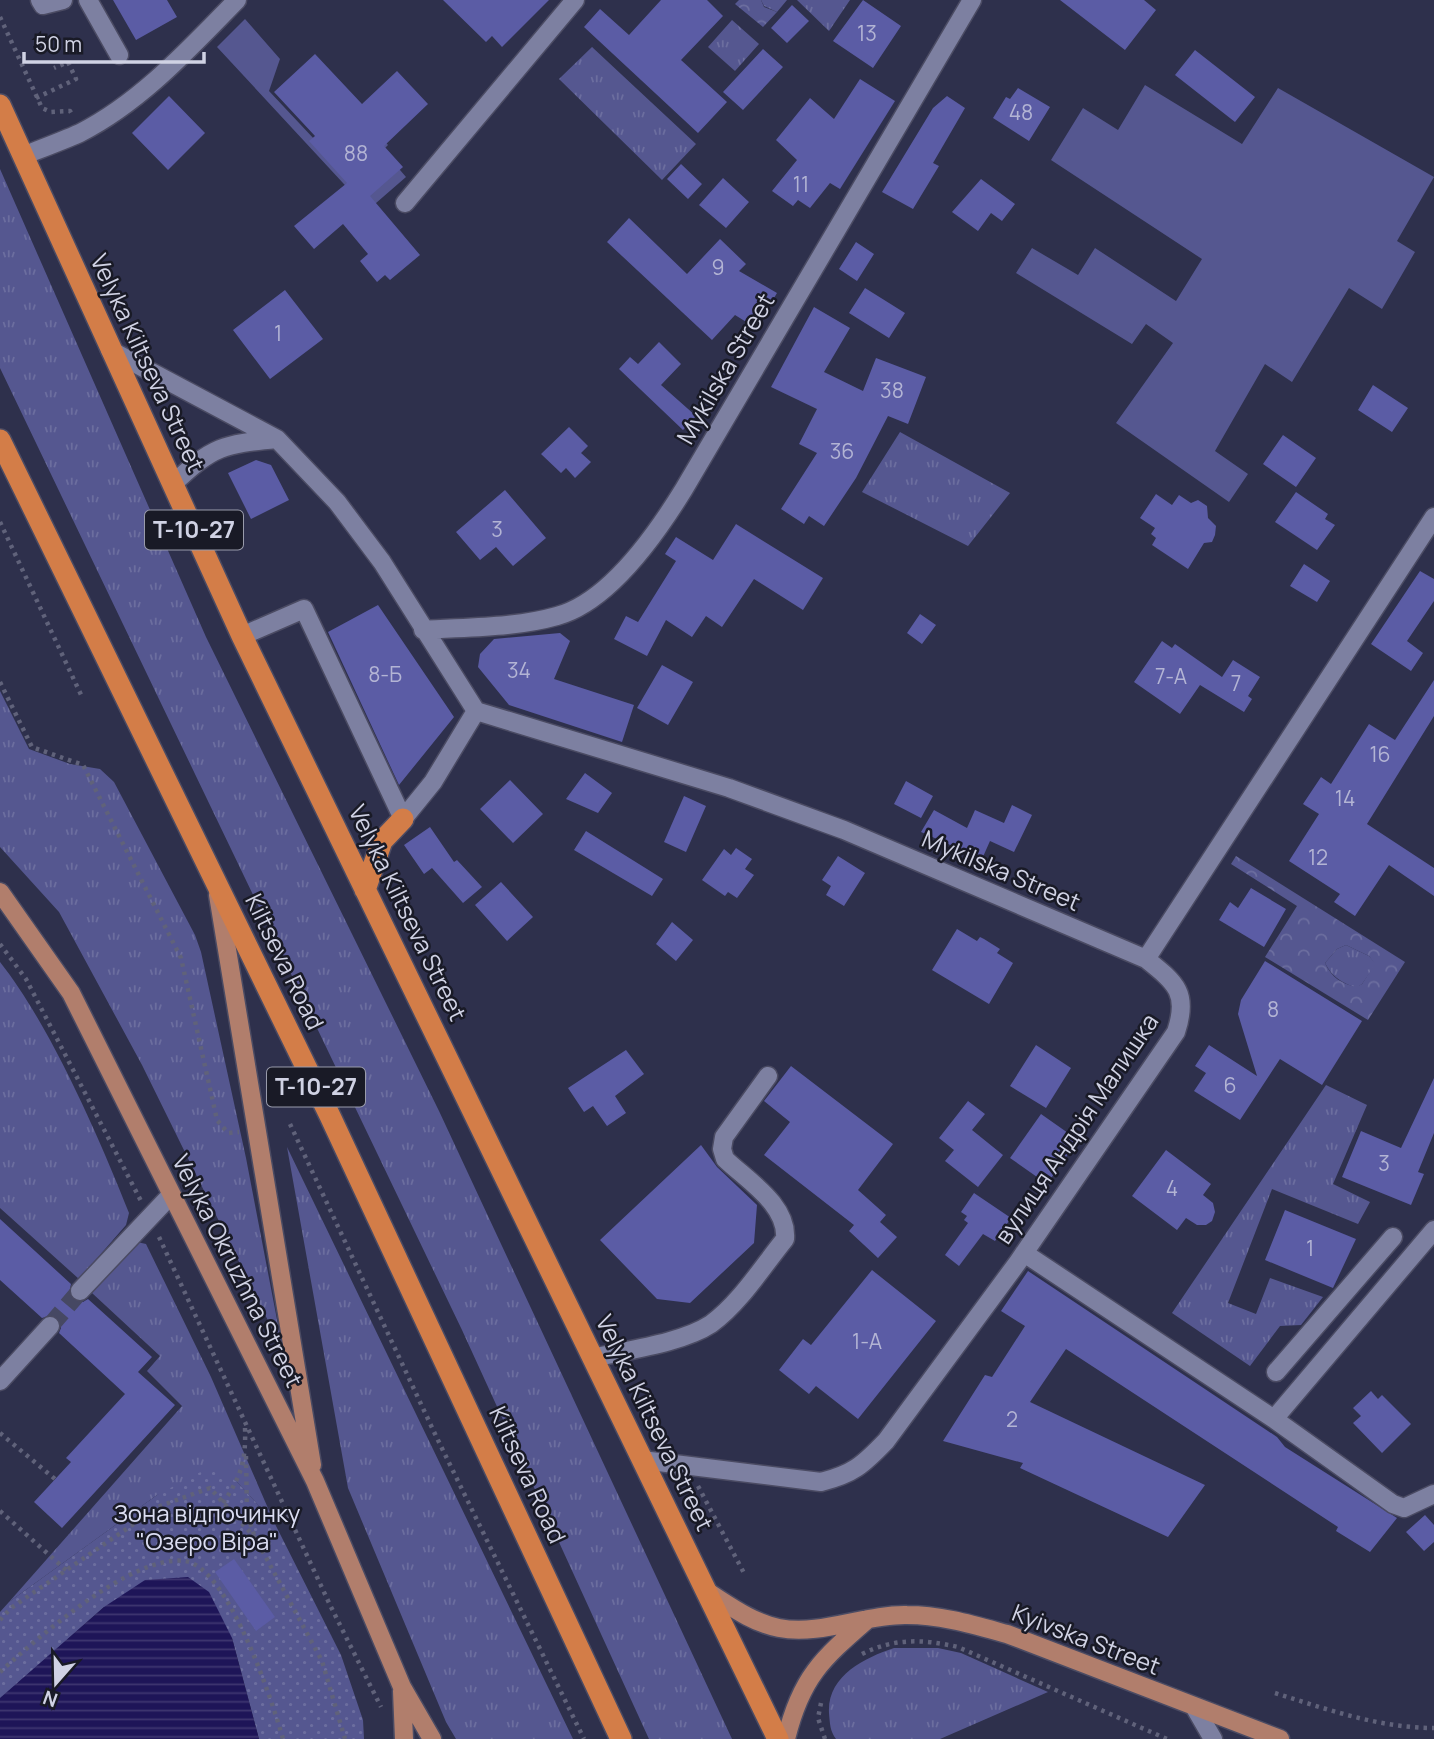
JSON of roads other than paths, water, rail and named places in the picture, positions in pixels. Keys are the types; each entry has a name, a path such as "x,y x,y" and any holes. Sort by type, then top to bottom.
{"highway":[{"name":"Velyka Kiltseva Street","path":"0,105 242,636 778,1739"},
{"name":"Kiltseva Road","path":"0,440 330,1116 621,1739"},
{"path":"365,890 382,841 403,819"}],"main road":[{"path":"215,882 315,1481"},
{"name":"Velyka Okruzhna Street","path":"0,892 71,993 315,1481 402,1687"},
{"name":"Kyivska Street","path":"708,1592 744,1616 780,1629 815,1628 906,1615 986,1629 1280,1739"},
{"path":"786,1739 794,1706 809,1678 824,1658 868,1619"},
{"path":"402,1687 404,1739"},
{"path":"402,1687 432,1739"}],"street":[{"path":"40,0 43,5 63,0"},
{"path":"88,0 119,55"},
{"path":"25,155 81,132 121,107 176,63 237,0"},
{"path":"405,203 575,0"},
{"name":"Mykilska Street","path":"423,630 508,624 558,616 594,598 630,564 684,489 972,0"},
{"path":"110,351 277,439 337,502 382,562 477,712 433,782 403,819 304,610 242,636"},
{"path":"173,485 199,459 214,450 231,444 277,439"},
{"path":"1146,959 1434,517"},
{"name":"Mykilska Street","path":"477,712 729,788 844,830 1146,959"},
{"name":"вулиця Андрія Малишка","path":"642,1460 821,1482 848,1475 865,1462 886,1441 1024,1253 1176,1032 1182,1012 1181,997 1172,981 1146,959"},
{"path":"593,1357 692,1333 711,1323 732,1304 785,1239 786,1225 781,1211 725,1159 722,1149 724,1137 768,1076"},
{"path":"80,1292 171,1195"},
{"path":"1274,1419 1434,1230"},
{"path":"1276,1372 1393,1237"},
{"path":"1024,1253 1274,1419 1393,1504 1404,1508 1434,1494"},
{"path":"1362,1272 1389,1282"},
{"path":"0,1381 50,1326"},
{"path":"1195,1708 1213,1739"}],"tunnel":[{"path":"50,1326 80,1291"}],"park label":[{"name":"Зона відпочинку \"Озеро Віра\"","path":"207,1528"}]}
